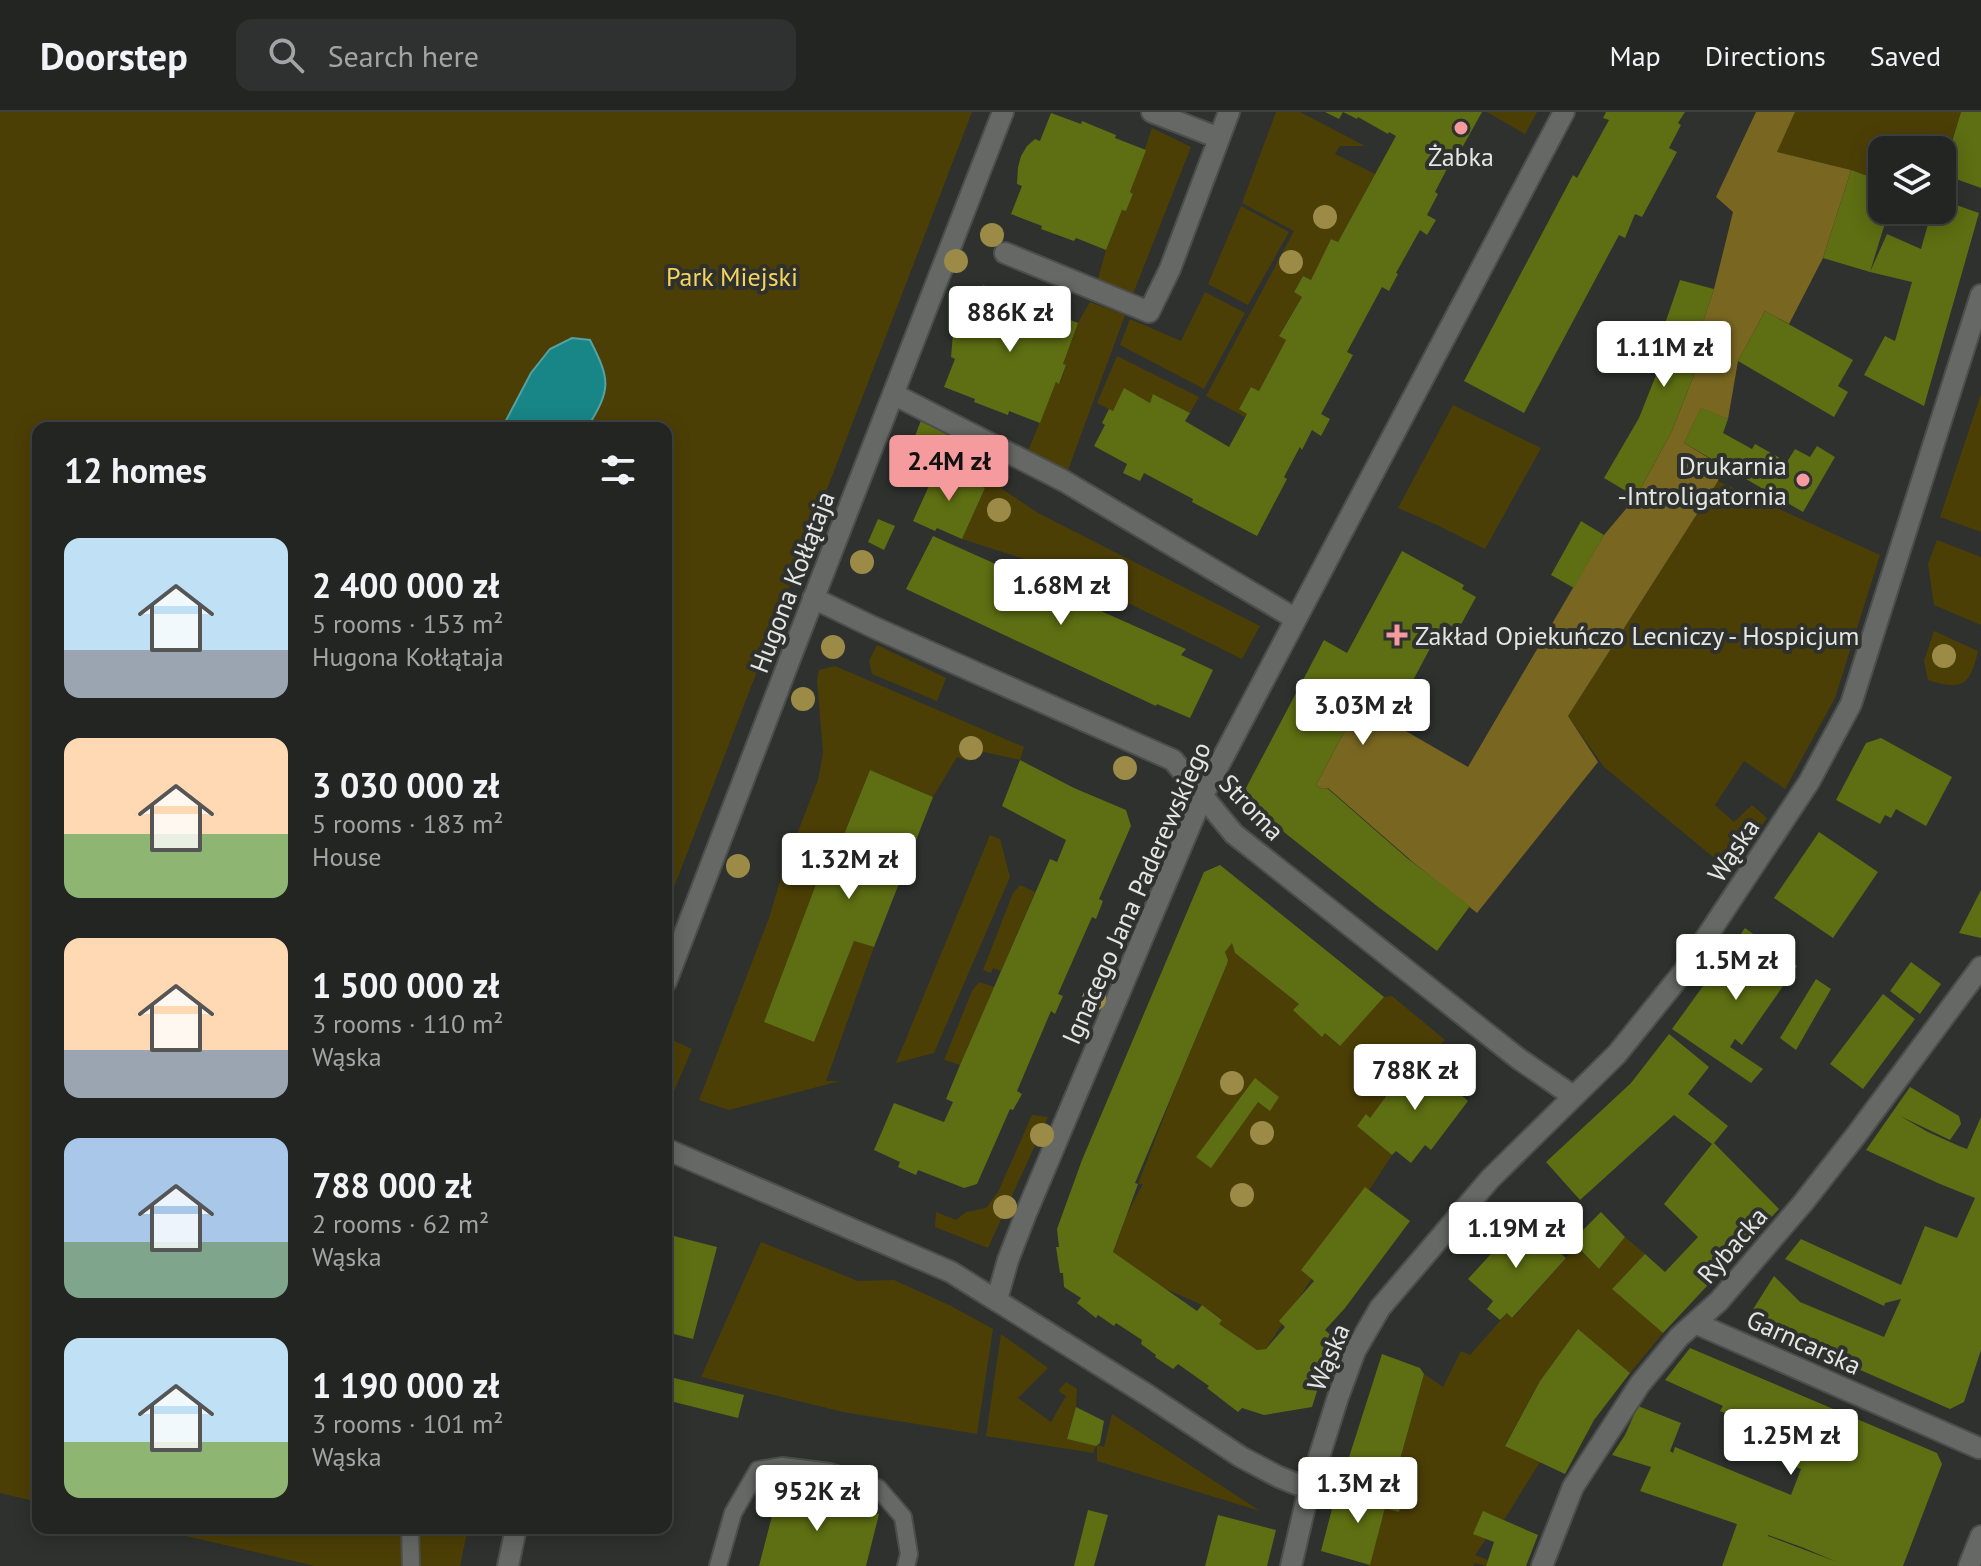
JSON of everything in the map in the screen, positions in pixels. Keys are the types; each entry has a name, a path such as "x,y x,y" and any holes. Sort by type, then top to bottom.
{"street":[{"name":"Hugona Kołłątaja","path":"672,966 1003,112"},
{"path":"1152,112 1219,138"},
{"path":"1005,253 1149,312 1170,269 1229,112"},
{"name":"Ignacego Jana Paderewskiego","path":"997,1299 1027,1211 1203,795 1564,112"},
{"name":"Wąska","path":"1291,1566 1309,1489 1338,1397 1355,1351 1380,1308 1490,1179 1617,1054 1684,971 1809,782 1851,704 1981,295"},
{"path":"893,394 1064,481 1296,619"},
{"name":"Stroma","path":"813,598 1173,760 1234,834 1519,1059 1573,1096"},
{"name":"Rybacka","path":"1542,1566 1573,1487 1640,1384 1679,1337 1719,1301 1803,1203 1981,967"},
{"path":"672,1152 951,1272 1241,1457 1309,1489"},
{"name":"Garncarska","path":"1695,1323 1980,1448"},
{"path":"508,1566 515,1534"},
{"path":"1969,1566 1981,1536"}],"lane":[{"path":"718,1566 733,1513 758,1470 782,1466 830,1472 878,1488 903,1517 909,1554 906,1566"},
{"path":"410,1534 411,1566"}],"green space":[{"name":"Park Miejski","path":"0,112 972,112 672,892 672,422 32,422 32,1501 0,1493"},
{"path":"1276,112 1300,112 1365,146 1340,146 1335,154 1375,174 1338,242 1331,239 1311,280 1303,276 1294,291 1302,297 1279,335 1286,340 1259,391 1251,387 1239,409 1247,414 1245,417 1206,396 1294,231 1242,203"},
{"path":"1487,112 1537,112 1525,134"},
{"path":"1795,112 1961,112 1953,136 1868,136 1868,176 1777,152"},
{"path":"1152,128 1191,147 1129,304 1095,290 1106,250 1122,210 1126,211 1133,194 1130,192"},
{"path":"1241,206 1289,232 1248,305 1208,284"},
{"path":"1205,292 1245,313 1204,389 1120,345 1130,319 1181,341"},
{"path":"1090,302 1125,315 1064,481 1024,461 1056,382 1060,383 1066,366 1063,364 1078,323"},
{"path":"1117,356 1199,397 1190,413 1154,394 1150,403 1124,389 1113,411 1097,403"},
{"path":"1981,394 1981,532 1940,517"},
{"path":"1453,405 1541,448 1485,549 1398,508"},
{"path":"905,442 995,484 1038,513 1260,626 1242,659 1065,572 962,539 985,488 934,475 892,458"},
{"path":"1718,481 1880,555 1835,698 1785,789 1744,761 1715,805 1734,822 1752,805 1767,818 1730,871 1604,767 1568,716"},
{"path":"1937,540 1981,557 1981,625 1934,605 1928,564"},
{"path":"1934,631 1978,651 1972,672 1963,683 1949,685 1928,680 1924,661"},
{"path":"877,645 946,678 937,701 872,674 869,661"},
{"path":"835,666 1024,747 1020,760 984,752 969,761 957,757 933,797 870,770 828,874 821,872 764,1022 814,1042 854,941 874,947 826,1081 840,1081 729,1110 699,1100 818,780 823,753 817,680 819,670"},
{"path":"990,835 1000,839 1010,877 934,1053 896,1063"},
{"path":"1020,885 1035,892 1001,971 993,968 991,973 983,970 1013,893"},
{"path":"1232,943 1235,953 1299,1004 1322,1036 1325,1033 1339,1046 1384,997 1392,996 1445,1040 1417,1069 1410,1064 1370,1118 1366,1115 1357,1126 1392,1155 1266,1349 1257,1350 1219,1324 1222,1319 1202,1305 1164,1288 1113,1253 1127,1214 1143,1184 1138,1184 1174,1091 1227,964 1225,952"},
{"path":"979,982 994,987 960,1065 944,1060 972,991"},
{"path":"672,1040 692,1049 672,1096"},
{"path":"1032,1115 1048,1117 988,1248 935,1227 936,1212 956,1220 966,1212 986,1208 998,1192"},
{"path":"1625,1237 1645,1254 1612,1289 1663,1333 1630,1373 1578,1330 1540,1381 1505,1445 1540,1462 1504,1520 1484,1512 1486,1539 1475,1555 1488,1560 1486,1566 1475,1563 1473,1566 1369,1566 1385,1508 1399,1511 1404,1496 1392,1488 1424,1374 1443,1387 1461,1351 1470,1355 1507,1313 1513,1318 1575,1245 1599,1269"},
{"path":"761,1242 858,1281 894,1280 993,1329 977,1434 843,1412 701,1377"},
{"path":"1001,1334 1048,1368 1018,1398 1051,1422 1066,1396 1058,1391 1066,1382 1077,1389 1076,1407 1067,1439 1096,1446 1093,1453 986,1436"},
{"path":"1112,1414 1260,1511 1097,1461 1097,1445 1104,1447"},
{"path":"177,1534 467,1534 460,1566 315,1566"}],"shaded area":[{"path":"1756,112 1795,112 1777,152 1851,170 1823,258 1789,324 1765,311 1738,361 1728,419 1701,408 1684,443 1722,466 1718,481 1568,716 1598,762 1477,913 1328,788 1322,789 1316,785 1359,704 1468,767 1604,535 1636,497 1672,431 1699,362 1691,358 1714,289 1733,212 1716,197"}],"water":[{"path":"572,338 590,340 605,376 601,404 590,422 505,422 531,373 550,349"}],"building":[{"path":"1325,112 1343,112 1339,119"},
{"path":"1343,112 1482,112 1435,192 1438,194 1427,215 1436,220 1427,235 1420,230 1389,291 1382,287 1347,352 1353,355 1321,414 1330,419 1321,436 1312,430 1302,450 1300,447 1257,536 1144,473 1140,481 1123,473 1127,464 1094,446 1109,409 1113,411 1124,388 1150,403 1153,394 1190,413 1185,421 1229,447 1247,414 1239,409 1251,387 1259,391 1286,340 1279,336 1302,297 1294,292 1303,276 1311,280 1331,239 1338,242 1396,136"},
{"path":"1606,112 1685,112 1669,148 1677,152 1642,217 1635,214 1625,238 1619,235 1524,413 1464,381 1573,175 1577,178 1609,120 1603,118"},
{"path":"1961,112 1981,112 1981,188 1956,179 1954,136"},
{"path":"1051,113 1081,124 1082,121 1146,150 1130,192 1133,194 1126,211 1122,210 1106,250 1041,229 1042,226 1011,214 1022,186 1017,184 1021,156 1035,139 1040,141"},
{"path":"1851,170 1868,176 1868,224 1885,224 1870,272 1823,258"},
{"path":"1956,205 1979,213 1924,406 1864,375 1885,336 1895,341 1912,282 1870,272 1887,234 1921,249 1928,224 1956,224"},
{"path":"1680,280 1714,289 1691,358 1699,362 1672,431 1636,497 1604,478 1639,418 1666,350 1657,347"},
{"path":"983,285 1014,298 1015,294 1078,323 1059,384 1056,382 1040,423 1009,411 1008,415 944,387 955,359 951,357 953,334 968,312 973,314"},
{"path":"1765,311 1853,360 1838,386 1848,392 1834,417 1738,361"},
{"path":"1701,407 1728,419 1723,433 1752,449 1755,444 1787,462 1795,449 1810,457 1817,446 1835,457 1803,512 1684,443"},
{"path":"925,410 953,425 941,458 912,444"},
{"path":"938,466 985,488 962,539 913,521"},
{"path":"878,519 895,526 884,550 868,542"},
{"path":"1581,521 1604,535 1574,588 1551,575"},
{"path":"933,536 1186,649 1181,655 1213,670 1190,718 1156,706 906,589"},
{"path":"1402,551 1464,585 1462,589 1476,597 1458,630 1444,622 1391,722 1359,704 1316,785 1327,788 1407,858 1470,906 1437,951 1250,805 1246,788 1324,640 1347,653"},
{"path":"1881,738 1952,777 1926,826 1896,809 1891,818 1885,815 1880,824 1836,800 1866,743"},
{"path":"1020,760 1126,810 1131,826 1099,899 1103,901 1096,919 1092,917 1058,994 1063,996 1055,1014 1051,1011 1017,1091 1022,1094 1013,1110 1010,1109 977,1184 964,1188 918,1170 916,1175 898,1167 900,1162 874,1150 894,1103 944,1122 953,1102 946,1099 960,1065 1050,859 1057,862 1066,840 1002,806"},
{"path":"870,770 933,797 874,947 854,941 814,1042 764,1022 821,871 828,874"},
{"path":"1819,832 1878,872 1833,938 1774,898"},
{"path":"1220,865 1384,997 1340,1046 1325,1033 1322,1037 1293,1010 1299,1004 1235,953 1232,943 1225,952 1227,964 1135,1183 1138,1184 1113,1252 1197,1311 1202,1305 1222,1320 1219,1324 1257,1350 1266,1349 1285,1327 1279,1321 1314,1281 1301,1270 1365,1187 1410,1221 1325,1330 1334,1338 1312,1407 1264,1415 1242,1408 1238,1412 1178,1364 1173,1369 1141,1344 1142,1340 1116,1323 1114,1326 1098,1315 1096,1318 1077,1303 1081,1298 1064,1287 1056,1247 1059,1247 1057,1229 1082,1160 1204,872"},
{"path":"1981,890 1981,938 1959,933"},
{"path":"1745,928 1797,966 1742,1045 1735,1039 1730,1047 1763,1069 1751,1083 1672,1029"},
{"path":"1911,962 1941,984 1920,1014 1890,991"},
{"path":"1816,979 1831,989 1796,1050 1780,1038"},
{"path":"1883,994 1915,1019 1863,1089 1830,1064"},
{"path":"1669,1034 1709,1067 1688,1094 1728,1126 1714,1143 1779,1209 1663,1333 1612,1289 1645,1254 1665,1272 1698,1237 1664,1204 1712,1144 1674,1115 1580,1200 1546,1162 1631,1083"},
{"path":"1425,1059 1450,1080 1448,1083 1468,1101 1431,1150 1425,1145 1411,1163 1396,1151 1392,1155 1357,1126 1366,1114 1370,1118 1410,1064 1417,1069"},
{"path":"1255,1078 1279,1097 1270,1111 1258,1102 1211,1168 1196,1157"},
{"path":"1910,1087 1959,1116 1961,1124 1950,1140 1900,1116 1959,1146 1967,1149 1981,1117 1981,1350 1964,1402 1950,1409 1754,1327 1750,1314 1774,1276 1800,1302 1884,1337 1901,1299 1884,1306 1785,1259 1801,1239 1901,1285 1925,1226 1957,1238 1975,1198 1866,1150"},
{"path":"1601,1212 1625,1237 1599,1269 1572,1241"},
{"path":"1522,1220 1566,1258 1512,1318 1507,1313 1500,1320 1487,1309 1493,1301 1468,1279"},
{"path":"672,1236 717,1247 693,1339 672,1334"},
{"path":"1578,1329 1630,1373 1594,1420 1565,1474 1505,1446 1540,1381"},
{"path":"1690,1348 1937,1453 1942,1464 1903,1566 1722,1566 1737,1524 1640,1491 1651,1467 1612,1455 1638,1406 1681,1423 1670,1451 1673,1453 1675,1447 1791,1495 1801,1469 1775,1459 1781,1442 1826,1460 1832,1447 1759,1414 1754,1426 1720,1411 1723,1406 1665,1380","holes":["1768,1535 1804,1548 1837,1562"]},
{"path":"1382,1354 1420,1368 1424,1374 1392,1488 1343,1476"},
{"path":"672,1377 744,1395 738,1418 672,1402"},
{"path":"1076,1407 1104,1421 1100,1443 1096,1446 1067,1439"},
{"path":"1376,1488 1404,1495 1399,1512 1385,1508 1370,1565 1321,1551 1338,1494 1372,1504"},
{"path":"779,1489 879,1514 866,1566 759,1566"},
{"path":"1088,1510 1108,1515 1094,1566 1074,1566"},
{"path":"1483,1511 1538,1535 1526,1566 1486,1566 1494,1542 1473,1534"},
{"path":"1218,1515 1276,1530 1267,1566 1205,1566"}],"place":[{"name":"Żabka","path":"1461,128"},
{"name":"Drukarnia -Introligatornia","path":"1803,480"},
{"name":"Zakład Opiekuńczo Lecniczy - Hospicjum","path":"1397,635"}]}
